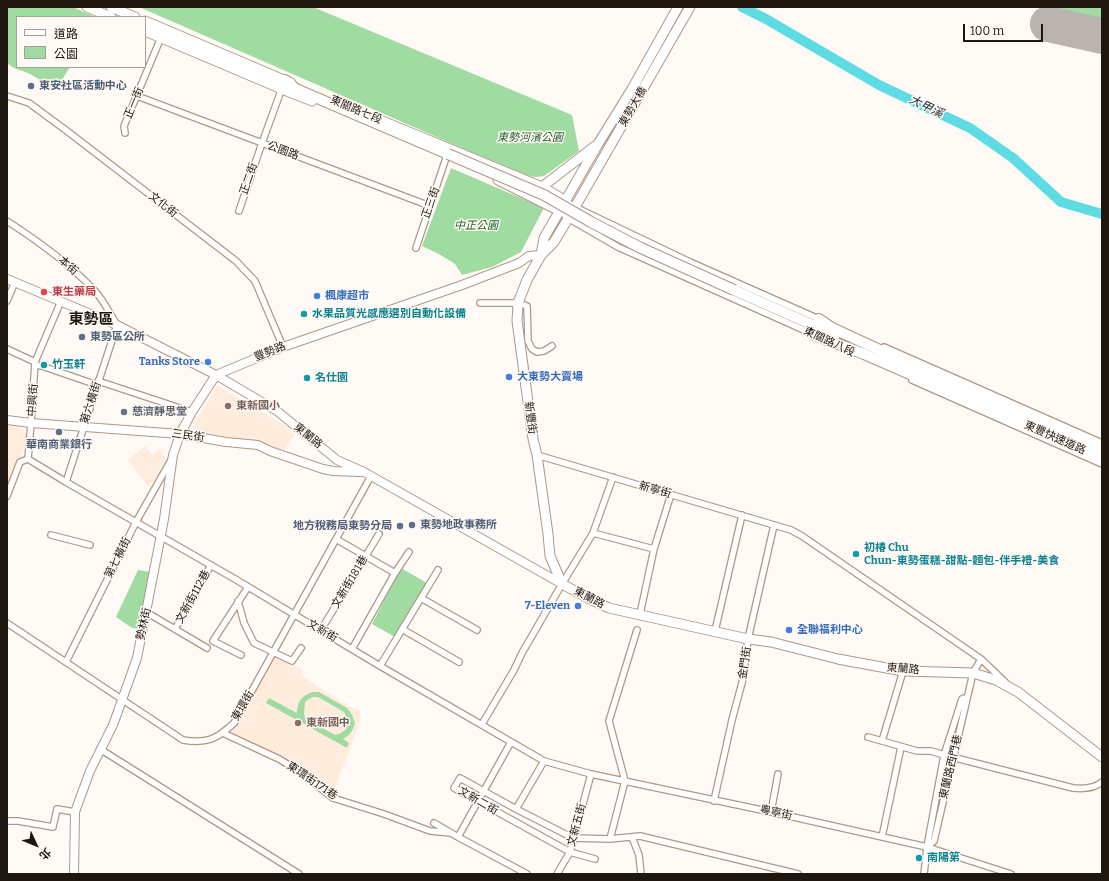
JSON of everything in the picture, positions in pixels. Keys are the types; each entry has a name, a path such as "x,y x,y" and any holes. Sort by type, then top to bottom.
{"highway":[{"path":"283,85 296,89 447,156 544,195 641,248 1011,414"},
{"path":"819,319 832,328 1011,414"},
{"path":"814,335 1011,414"},
{"name":"東豐快速道路","path":"1011,414 1102,450"},
{"name":"東豐快速道路","path":"1011,414 1102,458"}],"main road":[{"path":"87,7 109,16"},
{"path":"111,7 133,16"},
{"name":"東勢大橋","path":"566,201 678,7"},
{"name":"東勢大橋","path":"576,206 690,7"},
{"name":"東關路七段","path":"146,22 162,34 202,56 283,85 506,172 542,187 566,201"},
{"name":"東關路七段","path":"146,31 162,34 206,47 341,113 447,156 560,211"},
{"path":"542,187 598,144"},
{"path":"502,182 506,172"},
{"path":"541,255 544,238 566,201"},
{"name":"豐勢路","path":"541,255 554,242 576,206"},
{"name":"新豐街","path":"541,255 518,303 517,321 550,556 562,584"},
{"name":"東蘭路","path":"562,584 607,607 715,631 748,640 771,642 838,659 904,671 973,672 996,680 1012,688 1102,756"}],"street":[{"name":"正一街","path":"125,133 124,126 162,34"},
{"path":"202,56 206,47"},
{"name":"正二街","path":"239,211 283,85"},
{"name":"文化街","path":"7,96 29,103 67,130 236,261 256,281 283,347"},
{"name":"公園路","path":"137,96 430,206"},
{"name":"正三街","path":"416,248 447,156"},
{"name":"東關路八段","path":"566,201 690,262 1102,443"},
{"name":"東關路八段","path":"560,211 568,218 618,247 928,388 1102,464"},
{"name":"本街","path":"7,220 38,240 76,272 96,292 117,324"},
{"name":"豐勢路","path":"216,374 283,347 462,285 519,263 529,256 541,255"},
{"path":"7,301 11,280 117,324 216,374"},
{"name":"中興街","path":"28,458 35,364 61,301"},
{"path":"480,303 518,303 527,306 528,341 532,349 537,352 544,351 552,346"},
{"name":"第六橫街","path":"66,482 117,324"},
{"path":"7,349 35,364 62,374 98,383 192,412"},
{"name":"勢林街","path":"74,874 76,812 90,771 113,725 137,658 161,537 173,455 180,434 216,374"},
{"name":"東蘭路","path":"216,374 277,411 337,460 368,474 562,584"},
{"name":"三民街","path":"7,420 180,434 226,442 258,445 270,451 323,469 368,474"},
{"name":"第七橫街","path":"66,662 136,522 173,455"},
{"name":"新寧街","path":"537,455 774,524"},
{"path":"7,496 20,462 28,458"},
{"name":"文新街","path":"28,458 66,482 211,565 380,666 544,761 591,774 625,781"},
{"name":"東環街","path":"7,623 183,740 197,742 210,740 223,734 234,723 336,539 368,474"},
{"path":"482,724 593,533 613,477"},
{"path":"640,614 654,550 671,494"},
{"path":"715,631 742,515"},
{"name":"東蘭路","path":"774,524 802,536 981,659 1012,688"},
{"name":"金門街","path":"714,801 732,720 743,679 748,640 774,524"},
{"path":"593,533 654,550"},
{"name":"文新街181巷","path":"321,630 379,534"},
{"path":"51,535 90,545"},
{"path":"336,539 395,573"},
{"path":"352,649 395,573 409,552"},
{"name":"文新街112巷","path":"175,629 211,565"},
{"path":"380,666 438,570"},
{"path":"241,655 213,641 248,587"},
{"path":"421,598 477,630"},
{"path":"238,601 244,623 254,643 292,661 301,648"},
{"path":"146,612 207,648"},
{"path":"402,629 459,662"},
{"path":"637,630 609,721 625,781 610,839 640,836 798,874"},
{"name":"東蘭路西門巷","path":"924,874 927,847 934,841 973,672 981,659"},
{"path":"882,741 904,671"},
{"path":"927,847 944,755 962,699 967,699"},
{"name":"東環街171巷","path":"223,734 279,759 307,776 333,798 384,814 430,831 451,833"},
{"path":"868,738 901,747 931,751 1073,788 1098,786 1102,782"},
{"path":"458,837 511,742"},
{"path":"882,837 901,747"},
{"path":"100,749 299,874"},
{"path":"516,809 544,761"},
{"name":"文新五街","path":"557,874 570,852 591,774"},
{"path":"771,812 778,774"},
{"name":"文新二街","path":"595,859 570,852 454,788 460,778 573,838 610,839"},
{"name":"粵寧街","path":"625,781 927,847 1010,874"},
{"path":"7,821 18,821 53,827 57,810 76,812"},
{"path":"434,823 527,874"},
{"path":"632,837 639,855 641,874"}],"shaded area":[{"name":"東新國小","path":"217,386 286,426 295,435 283,451 251,442 226,440 207,435 192,427"},
{"path":"7,425 23,429 26,436 23,453 18,461 7,490"},
{"path":"145,446 153,455 159,449 166,459 162,464 155,480 148,486 128,460"},
{"name":"東新國中","path":"276,655 302,669 301,675 320,688 348,706 360,711 358,727 333,793 318,780 281,757 230,734"}],"green space":[{"path":"7,7 73,7 93,16 16,16 16,68 69,68 55,91 33,76 9,65 7,62"},
{"name":"東勢河濱公園","path":"139,7 313,7 572,115 579,151 544,176 526,176"},
{"path":"1049,7 1102,7 1102,47 1042,34"},
{"name":"中正公園","path":"451,168 544,208 521,252 492,267 462,275 455,264 422,246"},
{"path":"401,568 427,583 395,637 372,624"},
{"path":"138,570 151,572 140,629 132,628 116,617"},
{"path":"313,692 319,692 347,708 352,715 355,723 349,734 343,739 349,743 347,748 266,703 269,698 297,713 299,702 303,697","holes":["313,697 318,697 344,712 349,722 346,729 335,735 305,718 305,702"]}],"waterway":[{"name":"大甲溪","path":"742,7 766,19 879,85 970,128 1013,158 1061,202 1102,214"}],"runway":[{"path":"1048,24 1102,36"}],"place":[{"name":"東安社區活動中心","path":"31,86"},
{"name":"東生藥局","path":"44,292"},
{"name":"楓康超市","path":"317,296"},
{"name":"水果品質光感應選別自動化設備","path":"304,314"},
{"name":"東勢區公所","path":"82,337"},
{"name":"Tanks Store","path":"208,362"},
{"name":"竹玉軒","path":"44,365"},
{"name":"大東勢大賣場","path":"509,377"},
{"name":"名仕園","path":"307,378"},
{"name":"東新國小","path":"228,406"},
{"name":"慈濟靜思堂","path":"124,412"},
{"name":"華南商業銀行","path":"59,432"},
{"name":"東勢地政事務所","path":"412,525"},
{"name":"地方稅務局東勢分局","path":"400,526"},
{"name":"初椿 Chu Chun-東勢蛋糕-甜點-麵包-伴手禮-美食","path":"856,554"},
{"name":"7-Eleven","path":"578,606"},
{"name":"全聯福利中心","path":"789,630"},
{"name":"東新國中","path":"298,723"},
{"name":"南陽第","path":"919,858"}],"district":[{"name":"東勢區","path":"91,320"}]}
